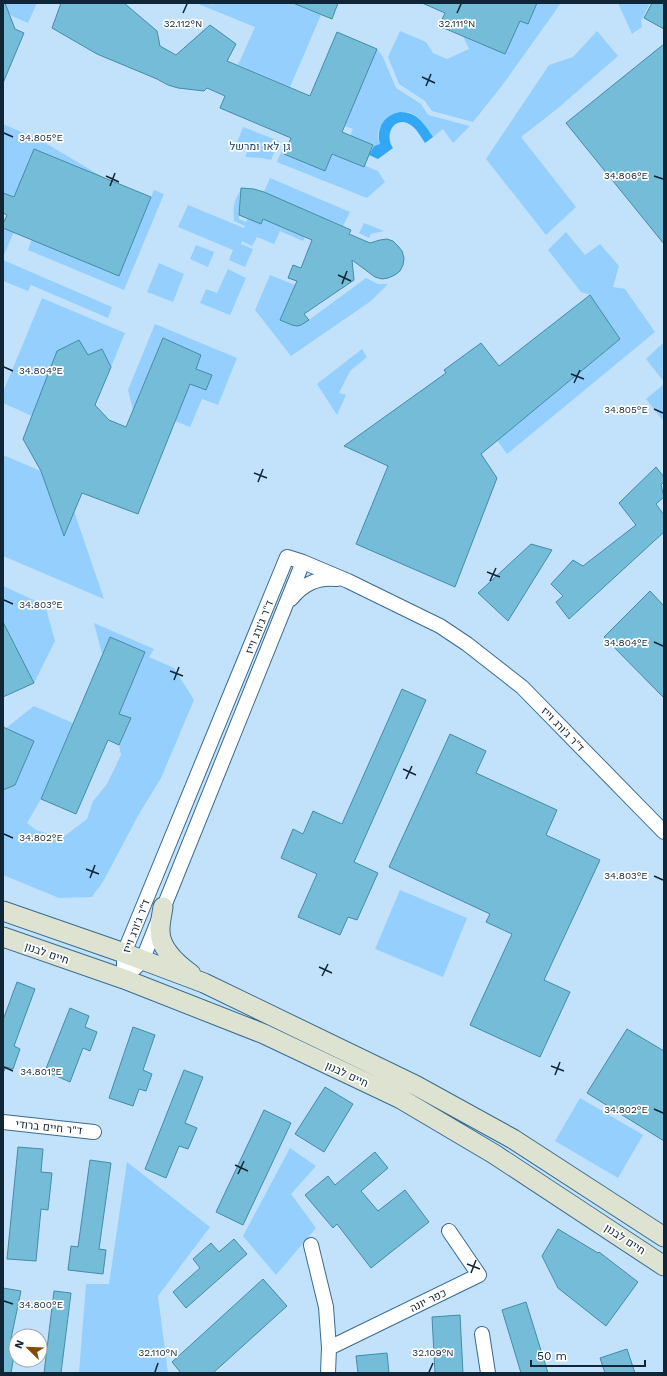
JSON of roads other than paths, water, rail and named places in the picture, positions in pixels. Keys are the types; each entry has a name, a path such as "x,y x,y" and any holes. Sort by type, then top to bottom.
{"main road":[{"path":"163,907 160,930 161,939 174,960 185,970 204,983"},
{"name":"חיים לבנון","path":"3,911 124,953 204,983 428,1092 514,1139 664,1237"},
{"name":"חיים לבנון","path":"3,937 124,979 264,1034 400,1099 494,1154 664,1266"}],"street":[{"name":"ד\"ר ג'ורג וייז","path":"124,979 124,953 287,557 303,562 348,581 440,626 467,644 522,687 664,832"},
{"name":"ד\"ר ג'ורג וייז","path":"124,979 142,960 303,562"},
{"path":"282,613 296,593 302,587 311,582 328,578 348,581"},
{"name":"ד\"ר חיים ברודי","path":"3,1122 94,1132"},
{"name":"כפר יונה","path":"329,1348 479,1275 449,1231"},
{"path":"312,1245 326,1306 329,1348 328,1373"},
{"path":"482,1334 488,1373"}],"park label":[{"name":"גן לאו ומרשל","path":"260,146"}]}
